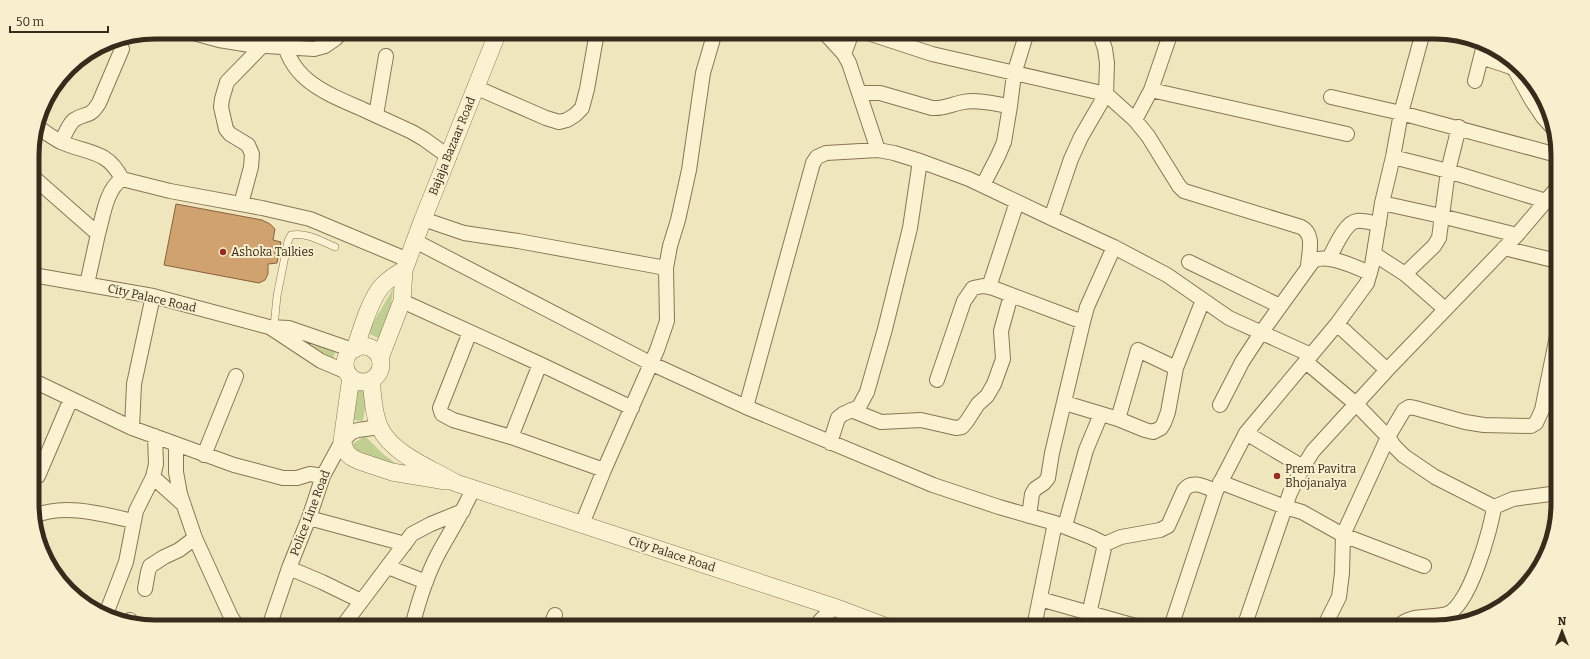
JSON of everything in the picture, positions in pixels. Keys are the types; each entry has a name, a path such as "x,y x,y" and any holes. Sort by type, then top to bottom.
{"street":[{"path":"215,39 262,46 284,46 314,49 325,46 335,39"},
{"path":"283,39 284,46 290,60 314,85 324,92 420,136 449,157"},
{"name":"Bajaja Bazaar Road","path":"406,265 495,39"},
{"path":"475,87 546,118 559,122 567,120 575,116 582,108 596,39"},
{"path":"582,524 650,363 657,350 667,320 666,268 689,170 703,73 713,39"},
{"path":"830,39 844,54 851,68 878,150"},
{"path":"844,54 849,39"},
{"path":"886,39 932,54 1106,94 1135,120 1155,146 1178,186 1184,192 1307,230 1310,235 1308,266"},
{"path":"983,185 1004,142 1014,74 1025,39"},
{"path":"1051,218 1071,159 1081,137 1106,94 1107,63 1102,39"},
{"path":"1135,120 1151,90 1169,39"},
{"path":"1173,620 1218,486 1250,425 1338,324 1361,292 1370,272 1382,203 1393,157 1401,113 1421,39"},
{"path":"241,204 251,166 252,154 248,145 230,134 226,129 221,107 222,99 227,82 262,46"},
{"path":"61,142 73,121 79,117 88,115 97,106 122,49"},
{"path":"1475,81 1482,51 1506,64"},
{"path":"376,116 386,56"},
{"path":"1517,74 1531,99 1545,119"},
{"path":"1151,90 1347,134"},
{"path":"859,93 880,93 940,109 962,102 984,102 1010,106"},
{"path":"1331,97 1459,127 1551,153"},
{"path":"1405,274 1434,246 1439,238 1448,171 1459,127"},
{"path":"42,130 61,142 107,159 117,169 122,179"},
{"path":"746,407 813,163 817,157 826,153 878,150 920,161 983,185 1114,247 1167,275 1229,318 1261,333 1309,359 1388,436 1394,446 1418,466 1435,477 1494,507 1513,499 1551,494"},
{"path":"1393,157 1448,171 1546,201"},
{"path":"830,443 838,418 859,407 864,400 878,358 910,228 920,161"},
{"path":"87,284 98,234 111,191 117,182 122,179 170,191 310,219 406,265"},
{"path":"39,182 98,234"},
{"path":"1246,620 1285,507 1303,467 1313,451 1387,370 1517,235 1551,195"},
{"path":"989,287 1017,202"},
{"path":"1382,203 1517,235"},
{"path":"423,219 464,233 518,241 666,268"},
{"path":"1329,258 1346,227 1350,223 1357,221 1379,224"},
{"path":"415,241 650,363 746,407 933,485 1029,516 1060,524 1105,544 1121,537 1160,530 1168,526 1187,485 1195,483 1218,486 1302,512 1343,534 1424,566"},
{"path":"1029,516 1032,494 1035,489 1044,484 1048,478 1052,453 1087,307 1114,247"},
{"path":"1504,248 1551,260"},
{"path":"1374,254 1405,274 1446,309"},
{"path":"1220,405 1242,362 1308,266 1318,258 1329,258 1370,272"},
{"path":"1189,262 1280,306"},
{"path":"271,327 321,361 349,374 357,381 363,382 371,380 378,375 380,370 380,358 402,301 406,265"},
{"path":"342,441 349,374 345,364 346,358 354,349 373,301 381,287 406,265"},
{"name":"City Palace Road","path":"39,279 87,284 153,296 271,327"},
{"path":"937,380 960,313 968,294 973,288 983,286 989,287 1083,322"},
{"path":"851,410 881,422 921,420 956,428 962,426 978,404 987,396 994,384 1003,359 1001,331 1012,295"},
{"path":"132,428 134,384 153,296"},
{"path":"1065,403 1118,419 1145,430 1153,432 1161,428 1168,412 1176,368 1203,300"},
{"path":"402,301 632,408"},
{"path":"1338,324 1387,370"},
{"path":"271,327 289,328 354,349 366,347 372,349 380,358"},
{"path":"470,332 440,408 442,414 453,420 511,437 604,470"},
{"path":"1118,419 1138,350 1176,368"},
{"path":"511,437 540,364"},
{"path":"1328,620 1339,597 1342,573 1343,534 1388,436 1404,410 1409,407 1465,422 1531,426 1536,424 1540,418 1551,368"},
{"path":"204,455 236,376"},
{"name":"City Palace Road","path":"371,380 376,413 380,427 386,439 411,458 456,483 867,620"},
{"path":"39,383 132,428 249,470 283,478 296,478 310,474 323,476"},
{"path":"39,474 71,398"},
{"path":"1036,620 1060,524 1086,450 1101,414"},
{"name":"Police Line Road","path":"272,620 289,568 309,518 323,476 342,441 352,432 380,427"},
{"path":"1246,433 1303,467"},
{"path":"108,610 126,562 133,521 139,503 154,476 156,464 155,436"},
{"name":"City Palace Road","path":"342,441 346,452 351,457 360,461 392,472 456,483"},
{"path":"176,445 177,479 184,506 195,538 233,620"},
{"path":"154,476 184,506"},
{"path":"414,620 418,602 437,556 463,512 473,489"},
{"path":"1409,620 1448,614 1456,609 1474,576 1490,528 1494,507"},
{"path":"39,514 66,509 97,513 133,521"},
{"path":"350,620 361,601 412,534 420,529 463,512"},
{"path":"309,518 405,544"},
{"path":"145,589 150,566 179,550 195,538"},
{"path":"1090,614 1105,544"},
{"path":"388,567 426,582"},
{"path":"289,568 361,601"},
{"path":"1040,599 1113,620"},
{"path":"821,620 834,608"}],"lane":[{"path":"271,327 288,241 291,235 297,234 307,236 335,247"}],"green space":[{"path":"393,289 391,306 383,340 367,333"},
{"path":"301,337 337,347 333,359"},
{"path":"356,387 368,389 363,421 352,420"},
{"path":"365,436 383,454 399,466 354,451 351,445"}],"building":[{"name":"Ashoka Talkies","path":"176,204 262,220 270,224 275,229 273,240 281,242 277,263 268,264 268,274 265,280 259,283 164,265"}],"place":[{"name":"Ashoka Talkies","path":"223,252"},
{"name":"Prem Pavitra Bhojanalya","path":"1277,476"}]}
